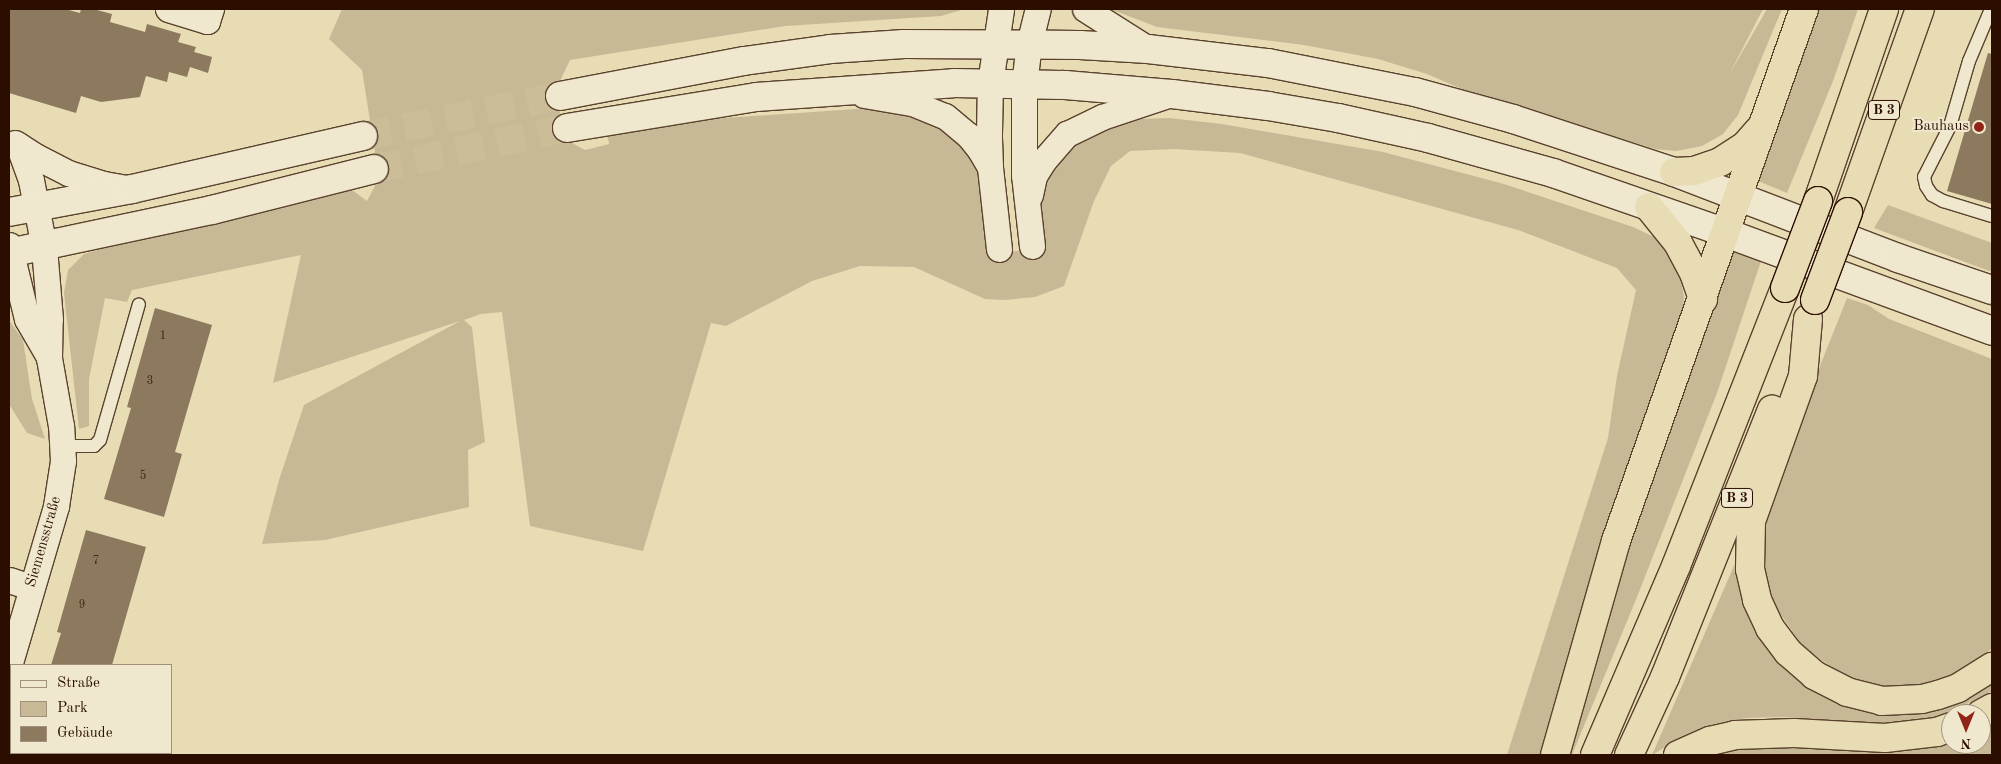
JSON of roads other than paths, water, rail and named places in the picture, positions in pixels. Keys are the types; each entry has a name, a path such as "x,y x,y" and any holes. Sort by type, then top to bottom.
{"highway":[{"path":"1555,755 1616,541 1739,196 1760,129 1804,9"},
{"name":"B 3","path":"1595,755 1676,566 1785,288 1818,201 1884,9"},
{"name":"B 3","path":"1629,755 1665,677 1811,309 1848,212 1920,9"},
{"path":"1674,172 1694,171 1720,162 1745,146 1760,129"},
{"path":"1649,207 1678,243 1694,273 1702,299"},
{"path":"1811,309 1803,376 1751,521 1750,569 1757,600 1770,628 1794,658 1814,675 1847,692 1882,700 1922,699 1938,695 1958,688 1992,667"},
{"path":"1678,755 1710,741 1735,735 1794,733 1885,738 1941,731"}],"main road":[{"path":"560,96 744,61 830,49 904,44 995,43 1148,49 1268,63 1415,92 1513,118 1674,172 1898,258 1992,290"},
{"path":"567,128 692,106 835,90 990,83 1172,94 1294,110 1428,138 1553,173 1726,233 1992,331"},
{"path":"9,212 132,189 363,136"},
{"path":"9,250 44,246 212,210 374,169"}],"street":[{"path":"168,9 209,15"},
{"path":"999,249 990,167 990,83 1001,9"},
{"path":"1032,246 1027,207 1023,143 1024,84 1029,44 1038,9"},
{"path":"1085,9 1148,49"},
{"path":"835,90 912,103 945,116 968,135 990,167"},
{"path":"1027,207 1034,176 1044,160 1067,134 1102,118 1172,94"},
{"path":"13,140 68,173 104,184 132,189"},
{"name":"Siemensstraße","path":"9,666 20,583 56,506 63,461 49,358 50,319 44,246 31,180 13,140"},
{"name":"Siemensstraße","path":"9,250 27,319"},
{"name":"Siemensstraße","path":"9,299 27,319 49,358"}],"lane":[{"path":"1991,9 1969,62 1950,126 1924,177 1926,186 1932,195 1943,201 1992,216"},
{"path":"62,446 94,446 100,440 139,304"}],"tunnel":[{"path":"363,136 560,96"},
{"path":"374,169 567,128"}],"place":[{"name":"Bauhaus","path":"1979,127"}]}
